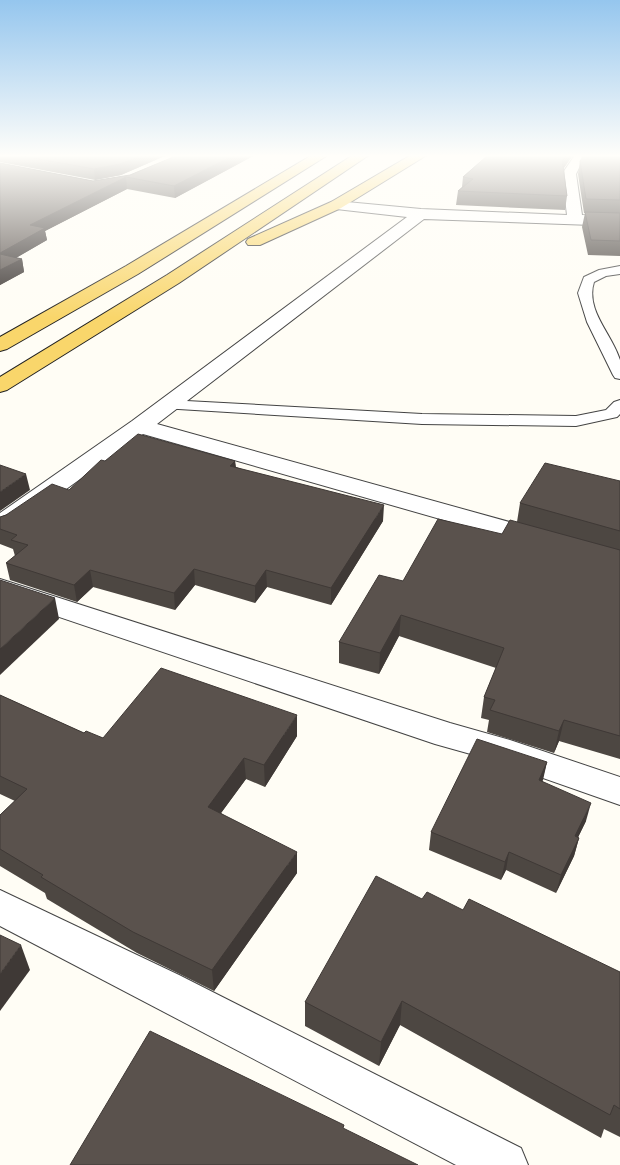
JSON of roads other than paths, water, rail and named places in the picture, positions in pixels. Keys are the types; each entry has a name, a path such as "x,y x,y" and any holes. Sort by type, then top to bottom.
{"main road":[{"path":"200,228 222,209"},
{"path":"0,345 132,270 231,209"},
{"path":"0,386 173,279 279,209"},
{"path":"173,279 326,209"}],"street":[{"path":"377,209 421,214 620,221"},
{"path":"574,209 575,219"},
{"path":"0,525 140,426 421,214"},
{"path":"140,426 562,545"},
{"path":"0,588 446,735 498,749 620,791"},
{"path":"0,907 164,989 504,1165"}],"lane":[{"path":"620,270 603,273 588,280 584,293 594,322 620,375"},
{"path":"168,405 422,419 576,421 611,414 620,405"}]}
